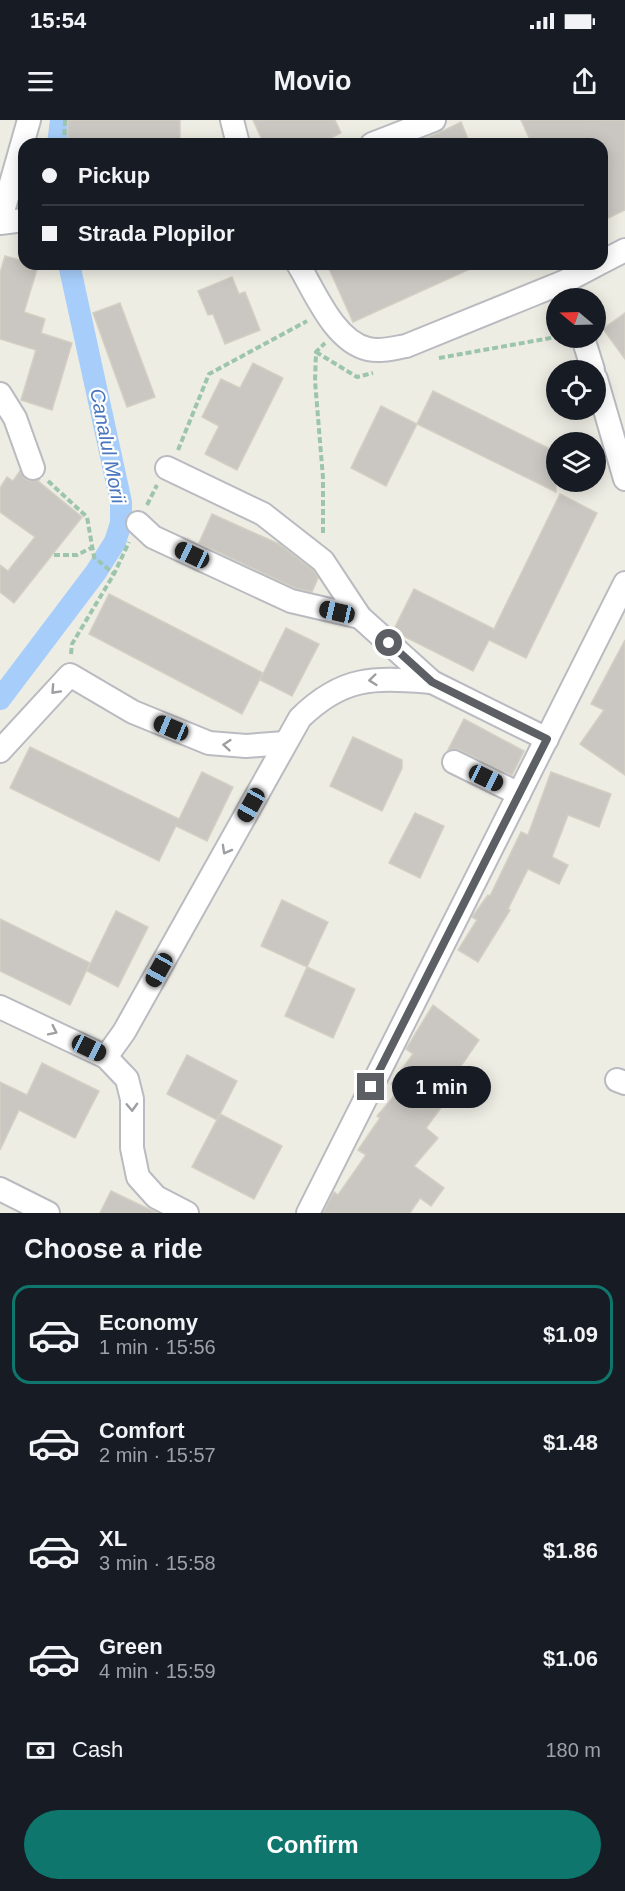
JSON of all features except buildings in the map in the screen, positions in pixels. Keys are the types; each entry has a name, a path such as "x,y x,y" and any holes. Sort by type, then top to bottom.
{"street":[{"path":"22,138 29,120"},
{"path":"232,120 236,138"},
{"path":"388,138 434,120"},
{"path":"18,150 4,188 0,222 18,220"},
{"path":"608,259 625,250"},
{"path":"302,270 339,328 368,349 379,350 406,346 546,298"},
{"path":"570,288 592,270"},
{"path":"0,394 15,418 33,468"},
{"path":"606,403 617,430 625,479"},
{"path":"167,468 263,514 323,561 360,617 432,682 547,739"},
{"path":"138,523 153,537 291,601 360,617"},
{"path":"308,1213 625,583"},
{"path":"0,751 70,675 132,712 209,743 246,746 285,743"},
{"path":"106,1057 124,1032 300,718 314,704 335,691 359,681 383,679 432,682"},
{"path":"454,762 519,794"},
{"path":"0,1007 106,1057 127,1079 132,1099 132,1148 138,1177 156,1197 187,1213"},
{"path":"0,1189 48,1213"}],"path":[{"path":"64,120 64,138"},
{"path":"70,675 72,644 114,574 138,523 180,447 209,374 339,328"},
{"path":"323,561 323,478 315,381 316,352 339,328"},
{"path":"33,468 87,516 94,557 114,574"},
{"path":"54,555 77,555 93,547"}],"waterway":[{"name":"Canalul Morii","path":"59,138 61,120"},
{"name":"Canalul Morii","path":"0,699 96,572 115,542 121,523 121,502 70,270"}],"route":[{"path":"371,1087 547,739 432,682 389,643"}]}
